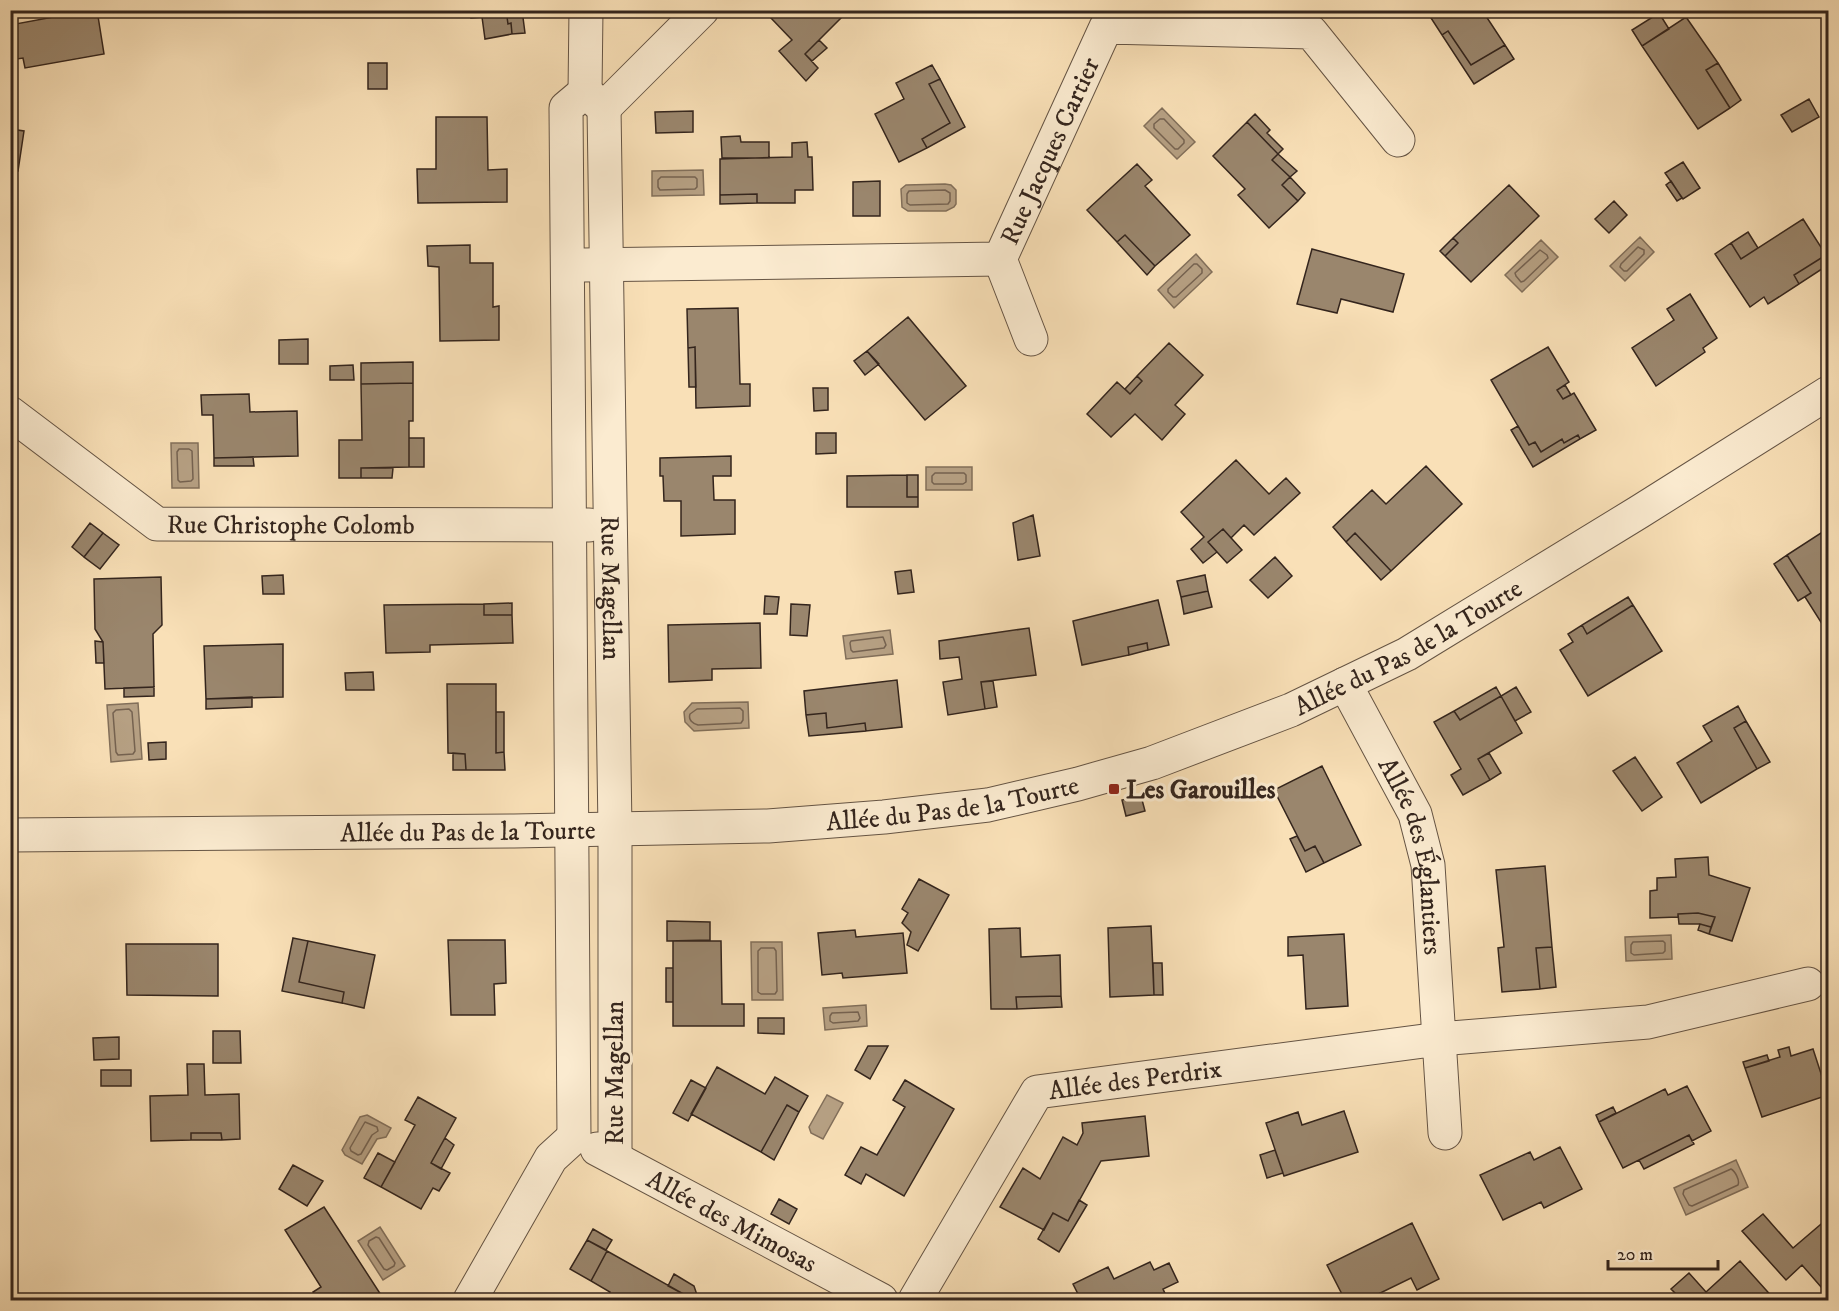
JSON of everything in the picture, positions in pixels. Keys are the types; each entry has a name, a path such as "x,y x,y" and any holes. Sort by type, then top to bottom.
{"street":[{"path":"585,103 586,10"},
{"path":"585,103 702,10"},
{"name":"Rue Jacques Cartier","path":"567,265 1000,259 1106,27 1311,32 1398,140"},
{"name":"Rue Magellan","path":"585,103 606,265 615,830 615,1158 574,1137 567,265 585,103"},
{"path":"1000,259 1031,339"},
{"name":"Allée du Pas de la Tourte","path":"10,835 615,830 768,826 884,817 988,805 1152,763 1291,710 1407,654 1828,393"},
{"name":"Rue Christophe Colomb","path":"10,413 157,525 610,525"},
{"name":"Allée des Églantiers","path":"1345,684 1415,814 1428,865 1445,1133"},
{"path":"1439,1039 1648,1022 1808,984"},
{"name":"Allée des Perdrix","path":"915,1300 1037,1092 1439,1039"},
{"path":"470,1300 551,1158 574,1137"},
{"name":"Allée des Mimosas","path":"615,1158 881,1300"}],"water":[{"path":"1162,108 1195,142 1177,159 1144,126"},
{"path":"703,170 704,195 652,196 652,171"},
{"path":"906,185 951,185 956,190 954,207 946,211 908,211 902,207 901,189"},
{"path":"1640,237 1654,252 1625,281 1610,266"},
{"path":"1541,240 1558,257 1522,292 1505,275"},
{"path":"1196,254 1212,272 1174,308 1158,290"},
{"path":"171,443 198,443 199,488 172,488"},
{"path":"926,467 972,467 972,490 926,490"},
{"path":"890,630 893,654 846,659 843,636"},
{"path":"748,702 749,728 694,731 685,722 684,712 692,703"},
{"path":"138,703 142,759 111,762 107,705"},
{"path":"1671,935 1672,959 1626,961 1625,937"},
{"path":"751,942 782,942 783,1000 752,1000"},
{"path":"866,1005 867,1026 825,1030 823,1008"},
{"path":"827,1095 843,1103 823,1139 811,1133 809,1127"},
{"path":"367,1115 391,1128 386,1137 377,1139 362,1164 345,1155 342,1150 360,1117"},
{"path":"1736,1160 1748,1187 1686,1215 1674,1188"},
{"path":"380,1227 405,1266 383,1280 358,1241"}],"building":[{"path":"97,10 104,54 25,68 23,58 10,60 10,25"},
{"path":"470,10 506,10 512,34 485,39 482,17 471,18"},
{"path":"506,10 522,10 525,33 512,34"},
{"path":"777,10 849,10 805,54 818,68 806,81 779,51 792,40 770,17"},
{"path":"1434,10 1482,10 1505,45 1471,65 1448,31 1442,35 1431,18 1437,15"},
{"path":"1659,13 1669,29 1642,46 1632,30"},
{"path":"1686,17 1718,63 1706,70 1730,108 1698,129 1642,46"},
{"path":"1448,31 1471,65 1505,45 1514,59 1474,84 1442,35"},
{"path":"819,40 827,48 812,61 805,54"},
{"path":"368,63 387,63 387,89 368,89"},
{"path":"1718,63 1741,100 1730,108 1706,70"},
{"path":"932,65 940,79 929,84 950,123 922,139 927,148 899,162 875,114 904,99 896,83"},
{"path":"940,79 965,127 927,148 922,139 950,123 929,84"},
{"path":"1809,99 1819,117 1792,132 1781,115"},
{"path":"693,111 693,132 656,133 655,112"},
{"path":"1255,114 1270,130 1267,133 1283,149 1278,154 1247,122"},
{"path":"436,117 487,117 488,170 507,169 507,202 418,203 417,169 436,169"},
{"path":"1247,122 1278,154 1272,160 1290,177 1282,185 1298,201 1269,228 1238,195 1245,189 1213,156"},
{"path":"10,129 24,131 18,171 10,170"},
{"path":"740,136 741,142 769,142 769,158 722,158 721,137"},
{"path":"807,142 808,157 812,157 813,190 795,190 795,203 757,203 757,194 720,195 720,159 792,157 792,143"},
{"path":"1278,154 1297,171 1290,177 1272,160"},
{"path":"1683,162 1700,188 1683,199 1665,173"},
{"path":"1137,164 1152,180 1145,186 1190,235 1155,266 1125,235 1117,242 1087,210"},
{"path":"1290,177 1305,193 1298,201 1282,185"},
{"path":"880,181 880,216 853,216 853,182"},
{"path":"1671,181 1682,198 1677,201 1666,185"},
{"path":"1509,185 1539,216 1471,282 1445,256 1458,243 1453,238"},
{"path":"757,194 757,203 720,204 720,195"},
{"path":"1614,201 1627,215 1609,233 1595,219"},
{"path":"1803,219 1826,255 1794,275 1799,284 1768,304 1764,297 1750,307 1715,254 1731,243 1741,259"},
{"path":"1748,232 1758,248 1741,259 1731,243"},
{"path":"1125,235 1155,266 1147,275 1117,242"},
{"path":"1453,238 1458,243 1445,256 1440,251"},
{"path":"470,245 470,263 493,263 493,307 499,306 499,340 440,341 439,267 428,266 427,246"},
{"path":"1312,249 1404,274 1393,312 1341,299 1337,313 1297,304"},
{"path":"1826,255 1828,265 1799,284 1794,275"},
{"path":"1690,294 1717,338 1703,348 1705,352 1656,386 1632,348 1674,320 1667,309"},
{"path":"738,308 740,384 750,384 750,406 696,408 695,347 688,348 687,309"},
{"path":"908,317 966,386 925,420 867,351"},
{"path":"308,339 308,364 279,364 279,340"},
{"path":"1169,343 1203,375 1175,405 1185,414 1162,440 1135,414 1111,437 1087,414 1117,382 1130,394 1142,381 1137,376"},
{"path":"695,347 696,387 689,387 688,348"},
{"path":"1548,347 1569,382 1557,390 1563,399 1574,393 1596,430 1580,439 1578,435 1564,443 1562,439 1541,452 1535,442 1529,445 1491,380"},
{"path":"867,351 879,364 865,375 854,361"},
{"path":"413,362 413,383 361,384 361,363"},
{"path":"353,365 354,380 330,380 330,366"},
{"path":"1137,376 1142,381 1130,394 1125,389"},
{"path":"413,383 413,421 409,421 409,467 361,468 361,478 339,478 339,440 362,440 361,384"},
{"path":"1565,385 1571,395 1563,399 1557,390"},
{"path":"813,388 828,388 828,410 814,411"},
{"path":"249,394 250,412 297,411 298,456 214,458 213,415 202,415 201,395"},
{"path":"1518,426 1529,445 1535,442 1541,452 1562,439 1564,443 1578,435 1580,439 1533,467 1511,430"},
{"path":"816,433 836,433 836,453 816,454"},
{"path":"409,438 424,438 424,467 409,467"},
{"path":"731,456 731,476 713,476 714,500 735,500 735,534 681,536 681,501 664,501 660,458"},
{"path":"253,457 254,466 214,466 214,458"},
{"path":"1236,460 1269,494 1286,478 1300,493 1254,535 1244,525 1231,538 1223,529 1208,542 1217,552 1203,563 1191,549 1204,537 1181,512"},
{"path":"1426,466 1462,504 1391,571 1355,533 1346,542 1333,527 1372,490 1386,504"},
{"path":"361,468 393,468 392,478 361,478"},
{"path":"907,475 907,497 918,497 918,507 847,507 847,476"},
{"path":"907,475 918,475 918,497 907,497"},
{"path":"1033,515 1040,556 1018,560 1013,523"},
{"path":"90,523 103,533 84,557 72,547"},
{"path":"1223,529 1242,550 1227,563 1208,542"},
{"path":"1824,531 1828,537 1828,624 1824,627 1805,597 1811,593 1787,555"},
{"path":"103,533 119,545 100,569 84,557"},
{"path":"1355,533 1391,571 1381,580 1346,542"},
{"path":"1787,555 1811,593 1798,601 1774,564"},
{"path":"1275,557 1292,576 1268,598 1250,580"},
{"path":"911,570 914,592 898,594 895,572"},
{"path":"283,575 284,594 263,594 262,576"},
{"path":"1205,575 1208,591 1181,597 1177,581"},
{"path":"161,577 162,625 153,634 154,687 105,689 103,642 95,629 94,579"},
{"path":"1208,591 1212,607 1184,614 1181,597"},
{"path":"765,596 779,597 777,614 764,614"},
{"path":"1628,597 1633,605 1587,634 1582,625"},
{"path":"1158,600 1169,645 1148,650 1147,643 1128,647 1129,655 1082,665 1073,621"},
{"path":"512,603 512,615 484,615 484,604"},
{"path":"484,604 484,615 512,615 513,643 430,645 430,652 386,653 384,605"},
{"path":"791,604 810,605 807,636 790,635"},
{"path":"1633,605 1662,651 1588,696 1560,650 1573,642 1568,634 1582,625 1587,634"},
{"path":"760,623 761,668 712,669 712,680 669,682 668,625"},
{"path":"1029,628 1036,675 981,682 985,709 948,715 943,682 962,679 959,657 940,659 939,641"},
{"path":"95,641 103,642 104,663 96,663"},
{"path":"1147,643 1148,650 1129,655 1128,647"},
{"path":"283,644 283,697 206,699 204,646"},
{"path":"373,672 374,690 346,690 345,673"},
{"path":"897,680 902,727 866,731 865,723 827,728 826,713 806,715 804,691"},
{"path":"993,681 997,707 985,709 981,682"},
{"path":"447,684 496,684 496,753 504,752 505,770 466,770 465,754 448,753"},
{"path":"154,687 154,696 124,697 124,688"},
{"path":"1496,687 1501,696 1460,720 1454,711"},
{"path":"1516,687 1531,712 1515,721 1501,696"},
{"path":"1501,696 1522,733 1478,759 1490,780 1463,795 1451,775 1461,769 1434,722 1454,711 1460,720"},
{"path":"252,697 252,707 206,709 206,699"},
{"path":"1738,706 1746,721 1734,728 1757,769 1701,803 1677,763 1712,741 1703,726"},
{"path":"496,712 504,712 504,752 496,753"},
{"path":"826,713 827,728 865,723 866,731 809,736 806,715"},
{"path":"1746,721 1770,762 1757,769 1734,728"},
{"path":"166,742 166,759 149,760 148,743"},
{"path":"453,753 465,754 466,770 453,770"},
{"path":"1489,753 1501,773 1490,780 1478,759"},
{"path":"1635,757 1662,797 1642,811 1613,771"},
{"path":"1322,766 1361,845 1324,863 1315,846 1305,851 1274,790"},
{"path":"1141,796 1145,811 1126,816 1122,800"},
{"path":"1297,836 1305,851 1315,846 1324,863 1306,872 1290,839"},
{"path":"1708,857 1709,875 1750,888 1732,941 1709,934 1715,917 1698,913 1678,914 1678,917 1650,918 1650,891 1657,890 1657,878 1676,877 1675,859"},
{"path":"1545,866 1552,947 1536,948 1540,989 1502,992 1498,948 1504,947 1496,870"},
{"path":"919,879 949,895 918,951 907,945 911,932 902,923 908,913 902,909"},
{"path":"1698,913 1715,917 1711,927 1700,924 1679,924 1678,914"},
{"path":"667,921 710,922 710,940 667,941"},
{"path":"1700,924 1711,927 1709,934 1698,930"},
{"path":"1151,926 1154,995 1110,997 1108,928"},
{"path":"1020,928 1021,957 1060,955 1061,996 1016,997 1017,1009 991,1009 989,929"},
{"path":"855,930 856,937 903,933 907,973 843,978 842,973 822,975 818,933"},
{"path":"1344,934 1348,1006 1306,1009 1303,955 1288,956 1288,937"},
{"path":"293,938 308,941 299,982 344,992 342,1003 282,991"},
{"path":"448,940 505,940 506,983 494,984 495,1015 451,1015"},
{"path":"308,941 375,955 364,1008 342,1003 344,992 299,982"},
{"path":"673,941 721,941 722,1004 744,1004 744,1026 673,1026"},
{"path":"126,944 218,944 218,996 127,995"},
{"path":"1552,947 1556,987 1540,989 1536,948"},
{"path":"1153,963 1162,963 1163,995 1154,995"},
{"path":"666,968 673,968 673,1002 666,1002"},
{"path":"1061,996 1062,1007 1017,1009 1016,997"},
{"path":"758,1018 784,1018 784,1034 758,1033"},
{"path":"213,1031 240,1031 241,1063 213,1063"},
{"path":"119,1037 119,1059 94,1060 93,1038"},
{"path":"868,1046 888,1046 870,1079 855,1070"},
{"path":"1789,1047 1791,1056 1813,1049 1828,1095 1762,1117 1745,1068 1780,1057 1778,1050"},
{"path":"1767,1055 1769,1061 1745,1068 1743,1062"},
{"path":"187,1064 204,1064 205,1095 239,1094 240,1139 222,1140 221,1133 191,1133 191,1140 151,1141 150,1096 188,1095"},
{"path":"717,1067 765,1094 775,1077 808,1096 799,1112 787,1105 761,1152 691,1114"},
{"path":"101,1070 131,1070 131,1086 101,1086"},
{"path":"691,1080 706,1088 688,1121 673,1113"},
{"path":"905,1080 954,1109 904,1196 866,1174 861,1184 845,1175 861,1147 877,1155 905,1107 893,1100"},
{"path":"1687,1086 1711,1131 1692,1141 1689,1135 1623,1168 1599,1122 1665,1089 1668,1095"},
{"path":"418,1097 456,1118 431,1163 450,1173 439,1191 433,1188 421,1209 381,1187 415,1125 405,1120"},
{"path":"787,1105 799,1112 774,1160 761,1152"},
{"path":"1613,1107 1616,1113 1599,1122 1596,1115"},
{"path":"1344,1111 1358,1152 1284,1176 1266,1123 1298,1112 1302,1125"},
{"path":"1145,1116 1149,1156 1101,1161 1068,1221 1053,1213 1044,1230 1000,1207 1023,1168 1040,1179 1063,1137 1077,1145 1083,1133 1082,1123"},
{"path":"191,1133 221,1133 222,1140 191,1140"},
{"path":"1689,1135 1694,1144 1644,1169 1639,1160"},
{"path":"445,1138 454,1145 441,1169 431,1163"},
{"path":"1560,1147 1582,1189 1544,1208 1541,1202 1503,1220 1480,1175 1530,1152 1534,1160"},
{"path":"1275,1150 1283,1173 1267,1178 1260,1155"},
{"path":"378,1153 395,1162 381,1187 364,1178"},
{"path":"293,1165 323,1181 307,1206 279,1189"},
{"path":"779,1199 797,1209 789,1224 771,1214"},
{"path":"1079,1200 1087,1205 1059,1252 1038,1239 1053,1213 1068,1221"},
{"path":"324,1207 381,1295 371,1300 318,1300 313,1292 321,1287 285,1230"},
{"path":"1763,1214 1793,1248 1828,1220 1828,1295 1802,1265 1786,1280 1742,1231"},
{"path":"1412,1223 1439,1279 1417,1290 1411,1278 1366,1300 1345,1300 1327,1265"},
{"path":"593,1229 612,1240 606,1250 587,1240"},
{"path":"587,1240 607,1251 591,1281 570,1269"},
{"path":"607,1251 689,1297 688,1300 606,1300 610,1292 591,1281"},
{"path":"1740,1261 1775,1300 1682,1300 1671,1289 1689,1273 1706,1292"},
{"path":"1150,1262 1154,1270 1169,1263 1178,1282 1163,1289 1168,1300 1081,1300 1073,1284 1108,1267 1114,1279"},
{"path":"674,1274 694,1286 698,1298 696,1300 688,1300 689,1297 668,1286"}],"place":[{"name":"Les Garouilles","path":"1114,789"}]}
